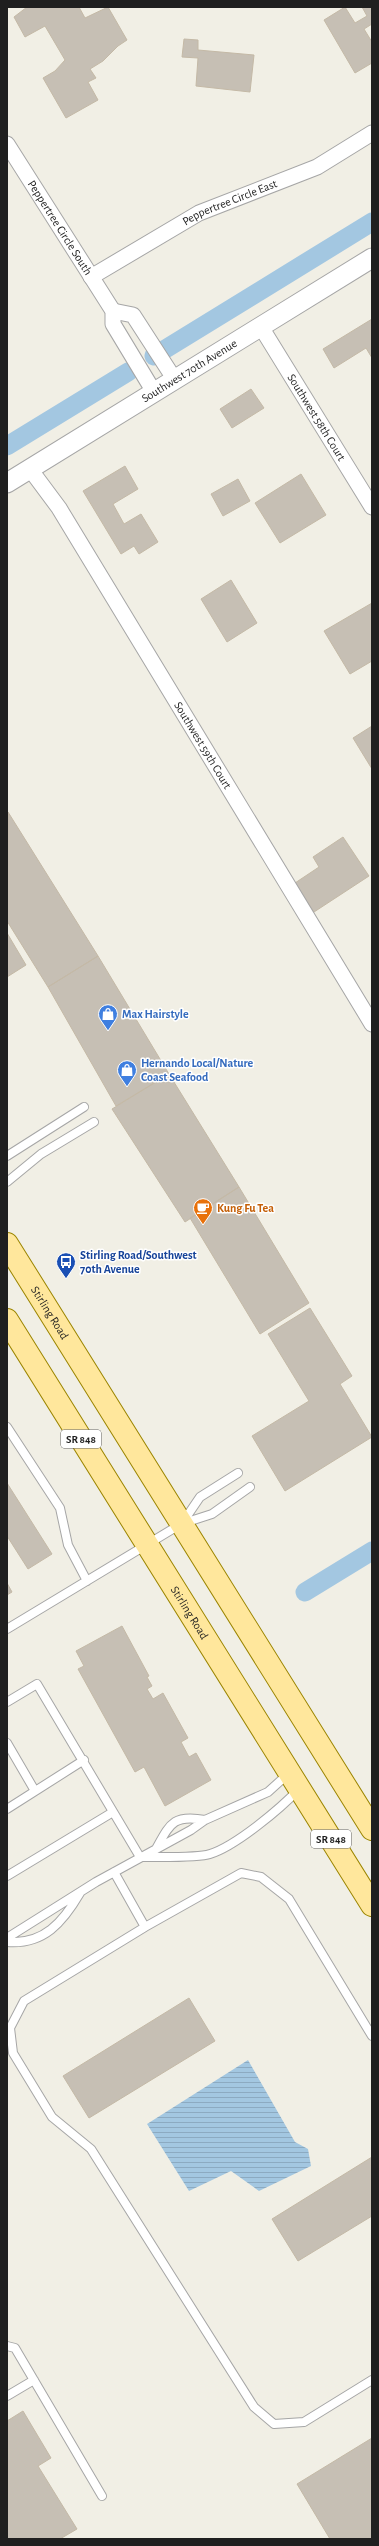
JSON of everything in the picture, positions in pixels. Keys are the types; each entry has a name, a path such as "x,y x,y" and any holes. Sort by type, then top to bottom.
{"main road":[{"name":"Stirling Road","path":"7,1244 372,1829"},
{"name":"Stirling Road","path":"7,1320 372,1905"}],"street":[{"name":"Peppertree Circle East","path":"91,277 199,214 317,167 372,133"},
{"name":"Peppertree Circle South","path":"7,144 113,311 113,324 154,392"},
{"name":"Southwest 70th Avenue","path":"7,483 372,258"},
{"path":"113,311 133,315 175,380"},
{"name":"Southwest 58th Court","path":"261,327 372,508"},
{"name":"Southwest 59th Court","path":"30,469 59,508 372,1024"}],"lane":[{"path":"7,1156 84,1107"},
{"path":"7,1182 41,1154 94,1122"},
{"path":"7,1427 60,1508 68,1545 87,1581"},
{"path":"181,1524 200,1497 238,1473"},
{"path":"7,1629 181,1524 212,1514 250,1487"},
{"path":"7,1702 37,1684 84,1760 140,1857"},
{"path":"7,1743 35,1791"},
{"path":"7,1809 84,1760"},
{"path":"7,1938 82,1890 191,1830 205,1820 294,1781"},
{"path":"140,1857 210,1854 242,1836 276,1811 294,1781"},
{"path":"7,1876 113,1812"},
{"path":"156,1849 170,1824 177,1820 191,1818 205,1820"},
{"path":"114,1872 145,1927"},
{"path":"372,2036 289,1899 261,1877 241,1873 145,1927 24,2001 10,2028 13,2053 52,2117 91,2149 254,2407 274,2424 304,2422 372,2380"},
{"path":"7,1942 19,1943 34,1940 52,1931 65,1918 82,1890"},
{"path":"7,2346 15,2348 102,2496"},
{"path":"7,2396 34,2380"}],"water":[{"path":"248,2060 295,2142 308,2149 311,2166 259,2191 231,2171 189,2191 147,2124"}],"building":[{"path":"27,7 79,7 85,18 108,7 127,40 118,46 103,61 90,69 96,78 88,82 98,100 66,118 43,78 55,71 65,60 45,26 25,37 14,17"},
{"path":"345,7 355,23 367,16 362,7 372,7 372,24 364,29 372,42 372,63 355,73 324,20"},
{"path":"184,39 198,40 198,50 254,55 250,92 196,86 198,58 182,57"},
{"path":"372,319 372,358 366,348 334,368 323,349"},
{"path":"251,389 264,408 232,428 220,409"},
{"path":"125,466 138,489 113,504 124,524 141,514 158,542 139,554 134,546 121,554 83,491"},
{"path":"301,474 326,515 280,543 255,503"},
{"path":"238,479 250,501 223,516 211,494"},
{"path":"231,580 257,623 227,642 201,599"},
{"path":"372,603 372,661 350,674 324,631"},
{"path":"372,726 372,769 353,738"},
{"path":"8,812 98,956 48,987 7,921"},
{"path":"343,837 369,876 314,912 295,883 319,867 313,857"},
{"path":"7,933 26,965 7,977"},
{"name":"Max Hairstyle","path":"98,956 169,1074 116,1106 48,987"},
{"path":"169,1074 239,1187 185,1222 112,1109"},
{"path":"239,1187 309,1303 260,1334 190,1218"},
{"path":"310,1308 352,1376 340,1384 372,1437 285,1491 252,1436 309,1401 268,1334"},
{"path":"7,1483 52,1554 28,1569 7,1536"},
{"path":"7,1583 12,1592 7,1595"},
{"path":"122,1626 149,1676 147,1677 152,1686 147,1689 153,1699 163,1693 188,1738 181,1742 189,1757 196,1753 211,1780 165,1806 144,1767 135,1772 78,1669 84,1666 76,1651"},
{"path":"189,1998 215,2041 89,2118 63,2076"},
{"path":"372,2157 372,2216 298,2261 272,2219"},
{"path":"23,2411 51,2458 38,2466 77,2529 60,2539 7,2539 7,2421"},
{"path":"372,2438 372,2539 330,2539 297,2484"}],"waterway":[{"path":"154,356 372,222"},
{"path":"7,446 128,372"},
{"path":"305,1592 372,1551"}],"place":[{"name":"Max Hairstyle","path":"108,1031"},
{"name":"Hernando Local/Nature Coast Seafood","path":"127,1087"},
{"name":"Kung Fu Tea","path":"203,1225"},
{"name":"Stirling Road/Southwest 70th Avenue","path":"66,1279"}]}
